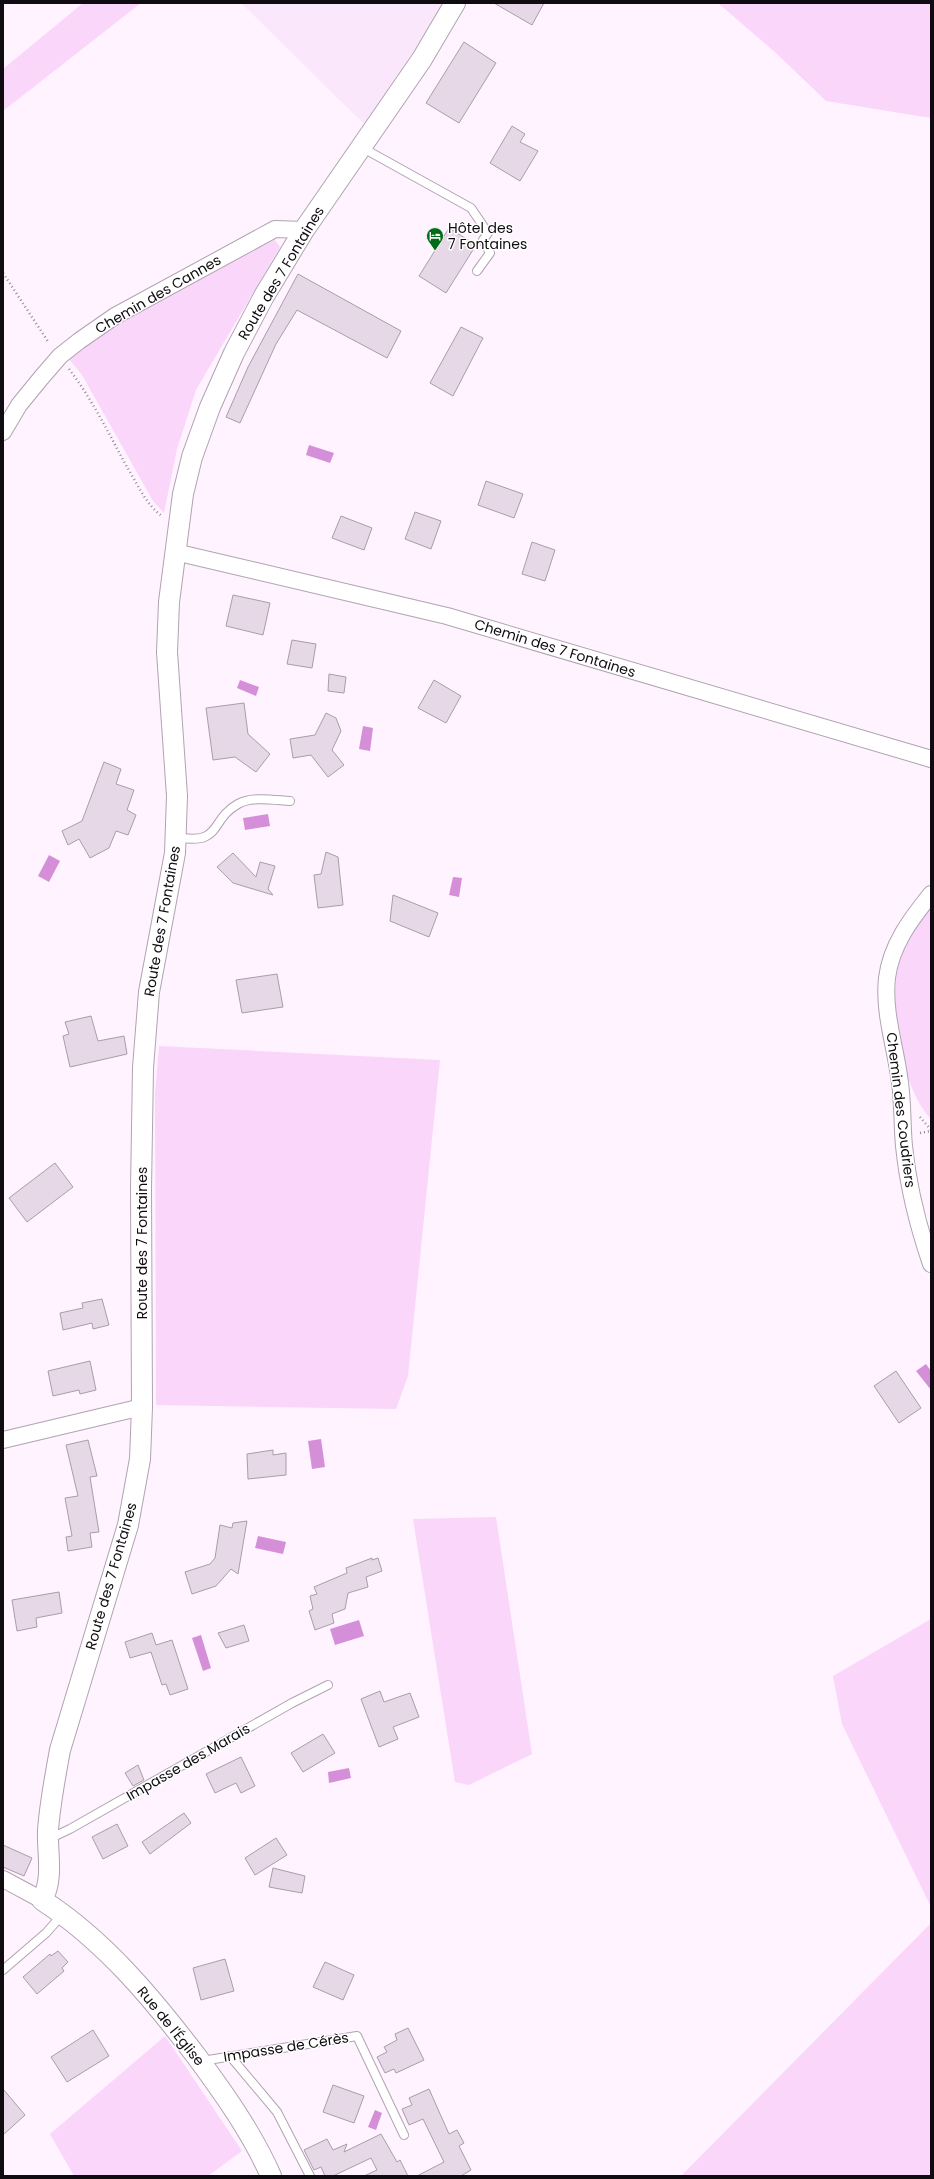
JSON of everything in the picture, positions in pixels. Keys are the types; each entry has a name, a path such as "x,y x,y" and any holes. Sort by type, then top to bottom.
{"street":[{"name":"Route des 7 Fontaines","path":"42,1900 46,1892 49,1877 48,1839 53,1785 60,1750 128,1525 140,1459 142,1407 141,1189 143,1068 150,992 175,852 177,796 167,652 169,602 183,494 192,457 210,407 234,354 264,296 304,230 422,60 455,3"},
{"name":"Chemin des Cannes","path":"3,432 19,405 60,356 115,316 275,229 304,230"},
{"name":"Chemin des 7 Fontaines","path":"175,552 447,616 931,759"},
{"name":"Chemin des Coudriers","path":"931,894 909,921 897,943 887,978 886,1004 900,1083 904,1145 909,1183 931,1264"},
{"path":"3,1440 142,1407"},
{"path":"3,1879 42,1900"},
{"name":"Rue de l'Église","path":"42,1900 62,1914 142,1988 200,2062 244,2126 271,2176"}],"lane":[{"path":"361,147 471,208 488,233 483,240 490,253 477,272"},
{"path":"176,837 190,840 208,836 229,810 245,801 290,801"},
{"name":"Impasse des Marais","path":"48,1839 77,1825 292,1702 328,1685"},
{"path":"3,1970 46,1933 62,1914"},
{"name":"Impasse de Cérès","path":"200,2062 357,2036 404,2135"},
{"path":"230,2056 277,2112 310,2176"}],"path":[{"path":"3,273 40,331 81,385 140,488 156,512 178,528"}],"shaded area":[{"path":"83,3 141,3 3,111 3,69"},
{"path":"241,3 446,3 364,124"},
{"path":"718,3 931,3 931,118 826,101 777,54"},
{"path":"275,240 280,247 196,390 177,449 164,513 153,501 82,375 68,358 117,325 169,294"},
{"path":"309,445 334,453 330,463 306,455"},
{"path":"240,680 259,687 256,696 237,688"},
{"path":"363,726 373,728 370,751 359,749"},
{"path":"268,814 270,826 245,830 243,818"},
{"path":"49,855 60,861 49,882 38,876"},
{"path":"453,877 462,878 459,897 449,895"},
{"path":"931,907 931,1119 920,1104 903,1062 898,1038 895,990 898,969 903,951 923,917"},
{"path":"159,1046 440,1060 408,1376 396,1409 156,1405 155,1094"},
{"path":"926,1364 931,1371 931,1390 916,1371"},
{"path":"321,1439 325,1467 312,1469 308,1441"},
{"path":"496,1517 532,1754 469,1785 455,1782 413,1519"},
{"path":"258,1536 286,1542 283,1554 255,1548"},
{"path":"931,1619 931,1907 842,1724 833,1676"},
{"path":"359,1620 364,1636 335,1645 330,1629"},
{"path":"201,1635 211,1668 203,1671 192,1638"},
{"path":"349,1768 351,1778 329,1783 328,1772"},
{"path":"931,1923 931,2176 681,2176"},
{"path":"165,2036 242,2151 208,2176 74,2176 50,2134"},
{"path":"375,2110 382,2113 376,2130 368,2127"}],"building":[{"path":"494,3 544,3 532,25"},
{"path":"464,42 496,63 459,123 426,103"},
{"path":"512,126 525,134 520,142 538,151 520,181 490,163"},
{"path":"449,228 476,245 446,293 419,276"},
{"path":"298,274 401,331 387,358 297,310 276,344 240,423 226,417 248,367"},
{"path":"461,327 483,338 453,396 430,383"},
{"path":"486,481 523,494 514,518 478,505"},
{"path":"415,512 441,521 431,549 405,539"},
{"path":"341,516 372,528 364,550 332,538"},
{"path":"532,542 555,550 545,581 522,574"},
{"path":"233,595 270,603 263,635 226,626"},
{"path":"292,640 316,644 312,668 287,664"},
{"path":"329,674 346,677 344,693 328,691"},
{"path":"434,680 461,696 446,723 418,708"},
{"path":"244,703 248,734 270,754 256,772 235,757 213,760 206,708"},
{"path":"326,713 336,718 341,731 332,750 344,765 328,777 311,755 293,758 290,739 315,735"},
{"path":"104,762 121,769 116,784 134,790 127,810 136,815 128,835 116,831 109,848 90,858 79,839 68,845 62,831 82,821"},
{"path":"326,852 338,857 343,905 318,908 314,875 321,874"},
{"path":"233,853 256,877 260,862 275,866 268,889 273,895 233,883 217,867"},
{"path":"393,895 438,913 429,937 390,921"},
{"path":"277,974 283,1007 242,1013 236,980"},
{"path":"91,1016 98,1041 124,1036 127,1054 70,1067 63,1036 69,1034 65,1022"},
{"path":"55,1163 73,1187 27,1222 9,1198"},
{"path":"102,1299 109,1325 93,1329 92,1323 63,1330 60,1313 83,1308 82,1303"},
{"path":"90,1361 96,1390 80,1394 79,1390 53,1396 48,1371"},
{"path":"896,1371 921,1408 899,1423 874,1386"},
{"path":"88,1440 97,1476 90,1477 99,1532 90,1533 92,1547 68,1551 66,1537 72,1536 65,1498 78,1496 66,1445"},
{"path":"273,1450 273,1455 286,1453 286,1475 248,1479 247,1454"},
{"path":"247,1521 238,1574 231,1569 216,1586 192,1594 185,1572 210,1564 215,1558 220,1525 232,1528 233,1523"},
{"path":"372,1558 372,1560 378,1558 382,1571 366,1577 368,1587 348,1593 345,1609 332,1614 334,1623 315,1630 309,1611 313,1609 310,1596 317,1594 314,1587 347,1573 346,1568"},
{"path":"59,1592 62,1613 36,1618 37,1627 17,1631 12,1600"},
{"path":"244,1625 249,1641 226,1648 218,1633"},
{"path":"152,1633 156,1645 172,1640 188,1689 170,1695 166,1684 162,1685 151,1652 130,1658 125,1642"},
{"path":"380,1691 384,1702 410,1693 419,1717 393,1727 398,1739 379,1747 361,1699"},
{"path":"323,1734 335,1753 303,1772 291,1753"},
{"path":"241,1757 255,1786 241,1793 236,1783 215,1793 206,1774"},
{"path":"138,1765 144,1780 133,1786 125,1773"},
{"path":"184,1813 191,1823 150,1854 142,1842"},
{"path":"117,1824 128,1846 103,1859 92,1837"},
{"path":"276,1838 287,1855 255,1875 245,1858"},
{"path":"3,1845 32,1858 24,1876 3,1867"},
{"path":"273,1868 305,1876 302,1893 269,1887"},
{"path":"58,1951 68,1962 62,1968 64,1971 37,1994 23,1977 50,1954 51,1956"},
{"path":"225,1959 234,1991 201,2000 193,1968"},
{"path":"325,1962 354,1975 343,2000 313,1987"},
{"path":"408,2028 424,2060 396,2073 394,2069 385,2073 377,2057 387,2052 384,2047 397,2040 395,2034"},
{"path":"93,2030 109,2056 67,2082 51,2057"},
{"path":"333,2085 364,2096 354,2123 323,2112"},
{"path":"3,2089 25,2115 3,2135"},
{"path":"429,2089 449,2134 457,2130 464,2143 459,2146 471,2170 461,2176 417,2176 444,2162 423,2119 409,2125 402,2109 412,2105 409,2098"},
{"path":"381,2134 397,2162 400,2160 408,2176 364,2176 377,2170 371,2158 333,2176 325,2176 321,2167 314,2170 304,2150 327,2139 333,2150 347,2144 344,2152"}],"place":[{"name":"Hôtel des 7 Fontaines","path":"435,251"}]}
